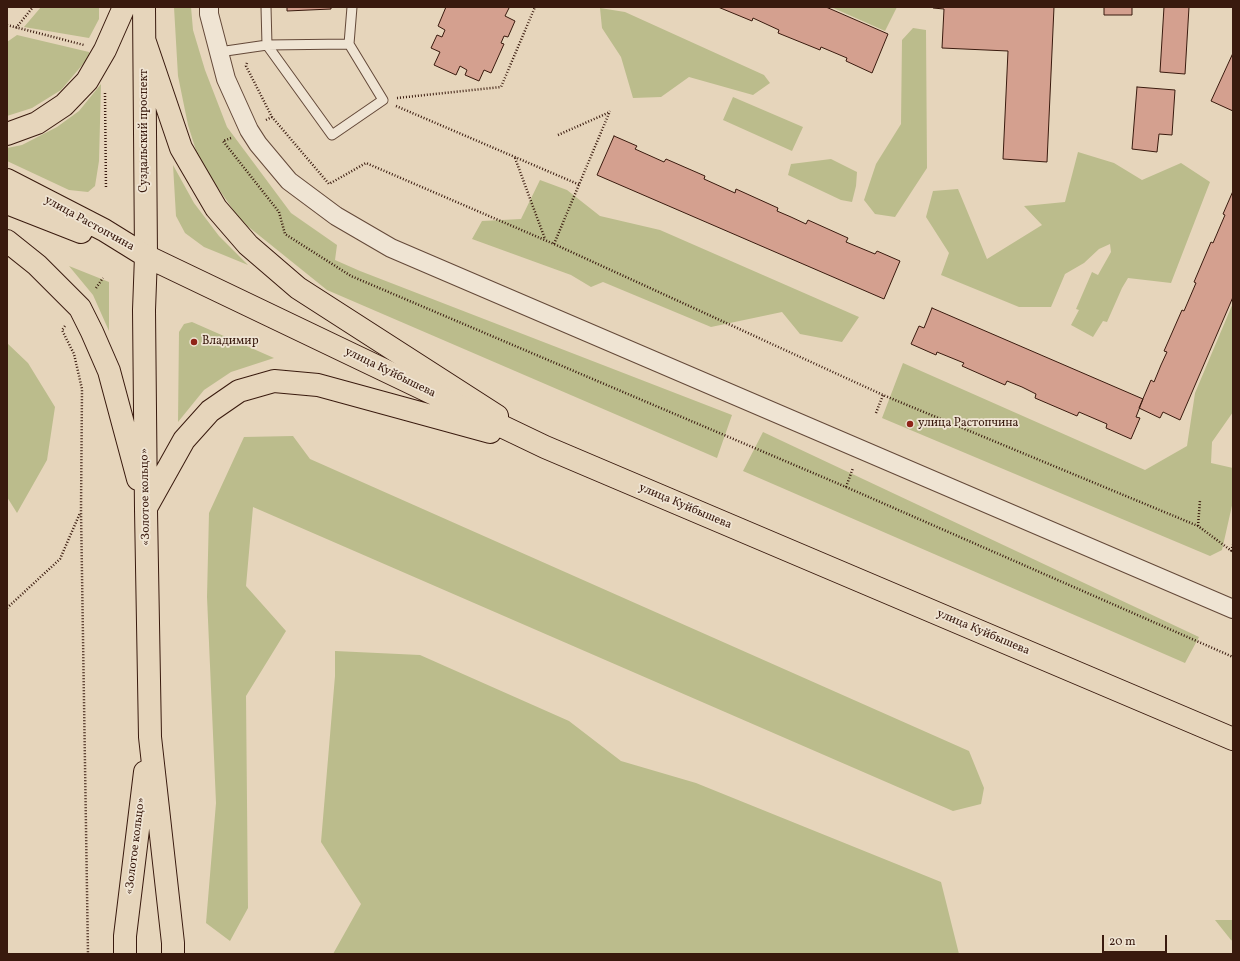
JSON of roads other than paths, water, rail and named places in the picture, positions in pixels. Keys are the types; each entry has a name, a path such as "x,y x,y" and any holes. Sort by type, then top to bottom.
{"main road":[{"path":"7,134 37,123 64,105 87,81 105,50 124,7"},
{"name":"Суздальский проспект","path":"144,7 146,256"},
{"path":"145,42 181,148 216,208 248,245 298,288 545,447"},
{"name":"улица Растопчина","path":"7,180 104,230 146,256"},
{"name":"улица Растопчина","path":"7,203 146,256"},
{"path":"7,241 37,265 80,308 109,371 146,510"},
{"name":"улица Куйбышева","path":"146,256 545,447 1233,739"},
{"name":"«Золотое кольцо»","path":"146,256 144,318 150,737 173,954"},
{"path":"146,510 184,440 210,412 239,391 274,381 318,385 545,447"},
{"name":"«Золотое кольцо»","path":"125,954 124,936 150,737"}],"street":[{"path":"209,7 209,14 226,79 249,130 258,144 289,181 336,216 391,248 1233,609"}],"lane":[{"path":"266,7 267,45 332,135 383,100 349,44 352,7"},
{"path":"219,52 267,45 349,44"}],"place":[{"name":"Владимир","path":"194,342"},
{"name":"улица Растопчина","path":"910,424"}]}
